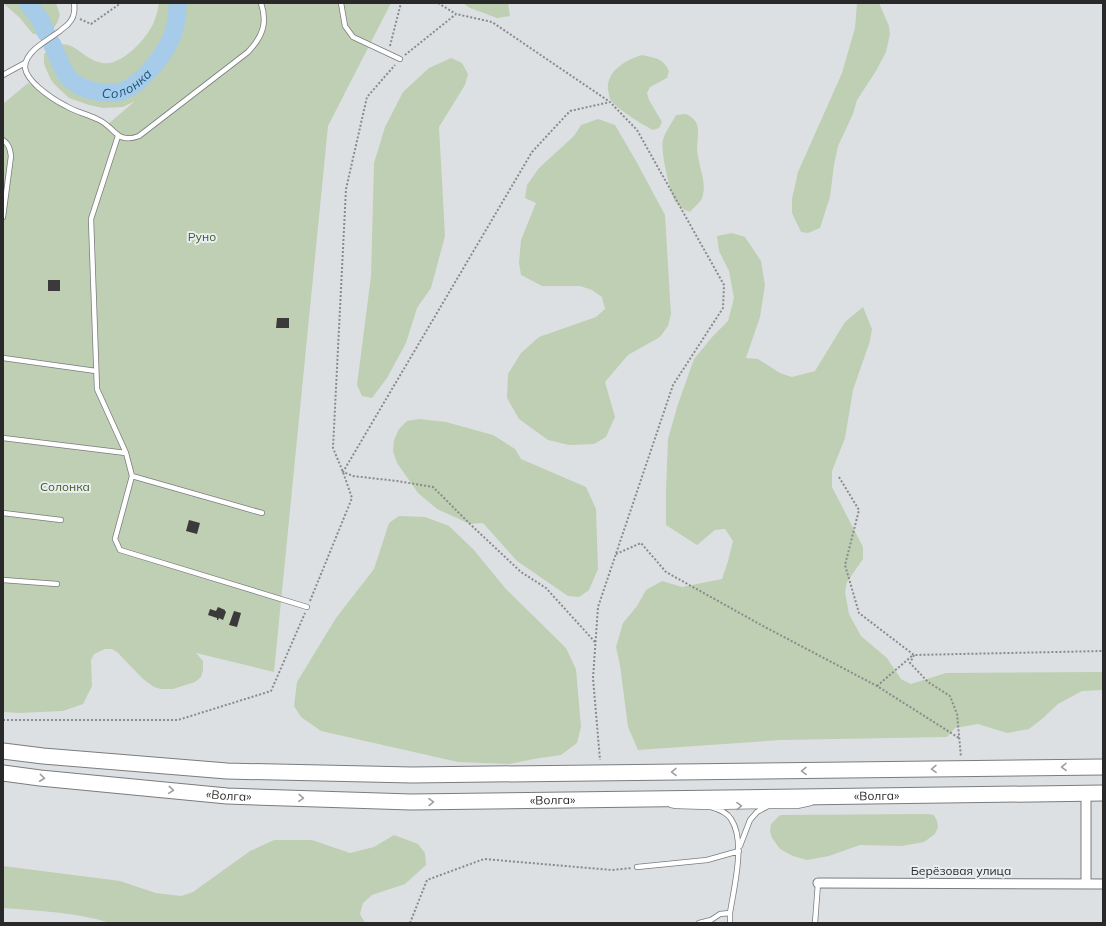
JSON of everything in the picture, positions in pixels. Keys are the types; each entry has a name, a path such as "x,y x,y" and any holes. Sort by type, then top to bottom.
{"highway":[{"name":"«Волга»","path":"3,751 43,756 227,771 412,776 1103,767"},
{"name":"«Волга»","path":"3,773 227,796 411,802 1103,793"}],"street":[{"path":"1086,793 1086,884"},
{"name":"Берёзовая улица","path":"818,883 1103,884"}],"lane":[{"path":"74,3 74,16 69,24 36,49 28,57 25,64 26,71 28,76 48,96 67,107 99,119 118,136 127,139 139,136 248,52 257,43 260,37 264,16 261,3"},
{"path":"340,3 345,26 353,37 400,59"},
{"path":"3,75 25,64"},
{"path":"118,136 91,218 97,390 126,453 132,476 115,539 120,550 308,607"},
{"path":"3,140 8,144 12,156 3,217"},
{"path":"3,358 96,371"},
{"path":"3,438 126,453"},
{"path":"132,476 262,513"},
{"path":"3,513 61,520"},
{"path":"3,580 57,584"},
{"path":"669,805 711,807 797,806 810,804 827,796"},
{"path":"646,798 654,802 662,803"},
{"path":"730,923 730,913 739,849 750,820 757,812 768,806"},
{"path":"711,807 723,811 731,818 736,829 739,849"},
{"path":"637,867 707,860 739,849"},
{"path":"815,923 818,883"},
{"path":"699,923 711,920 720,914 730,913"}],"path":[{"path":"74,16 91,24 121,3"},
{"path":"388,53 401,3"},
{"path":"438,3 456,14 492,22 610,102 637,130 724,285 723,308 673,385 598,607 593,678 601,773"},
{"path":"3,720 178,720 271,690 308,607 352,498 333,448 346,189 367,97 400,59 456,14"},
{"path":"343,472 532,152 570,111 610,102"},
{"path":"343,472 353,476 433,487 521,572 546,588 596,642"},
{"path":"839,477 859,510 845,565 859,613 914,654 1103,651"},
{"path":"616,554 641,543 666,572 762,626 877,686 959,738"},
{"path":"877,686 914,654"},
{"path":"914,654 910,663 928,682 950,696 957,714 962,769"},
{"path":"410,923 427,880 484,859 612,870 637,867"}],"green space":[{"path":"3,3 56,3 60,15 52,31 46,35 33,34 20,18"},
{"name":"Руно","path":"159,3 391,3 328,126 274,672 196,653 203,661 201,677 195,682 173,689 161,689 154,687 143,679 118,653 112,649 105,649 94,654 91,660 92,686 83,704 63,711 19,713 3,712 3,104 28,83 107,125 135,101 123,107 103,108 69,98 54,84 50,78 44,64 44,54 53,47 61,44 75,48 95,61 110,63 118,60 125,56 145,37 153,24"},
{"path":"463,3 508,3 510,16 497,18 470,8"},
{"path":"857,3 879,3 889,26 890,34 886,52 876,71 857,100 853,114 838,146 830,197 820,228 808,233 801,232 792,213 792,199 798,172 842,73 855,28"},
{"path":"642,55 661,61 669,71 667,78 650,87 647,93 649,100 662,122 659,128 653,130 617,107 610,99 608,90 610,77 618,67"},
{"path":"451,58 462,63 468,74 465,85 439,127 445,236 431,288 417,308 406,343 387,378 372,398 362,396 357,385 371,276 374,163 385,127 403,92 429,68"},
{"path":"686,114 694,119 697,126 697,152 704,187 701,200 690,212 678,205 675,201 668,180 662,145 665,134 676,115"},
{"path":"598,119 615,125 665,215 671,314 668,326 660,337 628,355 605,382 615,417 606,437 594,444 569,445 548,440 519,419 507,398 508,374 521,353 539,337 596,317 605,309 602,297 592,290 580,286 542,286 521,275 519,263 521,240 536,203 525,198 527,185 539,168 574,136 581,125"},
{"path":"732,233 745,237 761,261 765,285 760,317 746,358 758,359 780,373 792,377 815,371 845,322 863,307 872,329 870,341 853,390 845,438 832,471 832,487 863,547 863,559 847,582 845,592 849,614 861,636 887,658 901,679 911,684 946,673 1103,672 1103,690 1082,691 1058,704 1029,729 1007,733 978,724 955,728 947,737 780,740 638,750 628,727 620,665 616,647 623,623 637,606 646,590 662,581 682,587 722,579 733,541 725,529 715,530 697,545 666,525 668,439 678,404 694,359 728,321 734,298 729,271 719,251 717,236"},
{"path":"419,419 446,422 493,435 515,449 521,459 586,487 596,509 598,569 589,590 579,597 568,596 517,561 483,523 470,524 437,509 418,493 397,463 393,451 394,440 399,429 407,421"},
{"path":"399,516 425,517 449,526 474,550 505,588 566,648 576,669 581,727 577,743 561,755 509,764 458,762 321,731 301,717 294,706 297,682 336,618 374,569 389,523"},
{"path":"780,815 934,815 938,827 935,834 924,842 902,846 860,845 829,856 807,860 793,856 780,849 772,838 770,831 771,824"},
{"path":"394,835 418,844 425,853 426,865 405,884 372,895 363,903 360,914 365,923 110,923 71,914 3,908 3,866 120,881 156,893 181,896 193,892 250,851 274,840 312,840 350,853 374,847"}],"building":[{"path":"48,280 60,280 60,291 48,291"},
{"path":"277,318 289,318 289,328 276,328"},
{"path":"189,520 200,523 197,534 186,531"},
{"path":"218,607 226,612 223,620 219,618 217,620 217,618 208,615 210,609 216,611"},
{"path":"234,611 241,613 237,627 229,625"}],"waterway":[{"name":"Солонка","path":"28,3 41,21 46,33"},
{"name":"Солонка","path":"52,44 68,77 75,83 83,88 96,91 111,93 119,92 138,81 162,55 168,45 175,27 178,3"}]}
